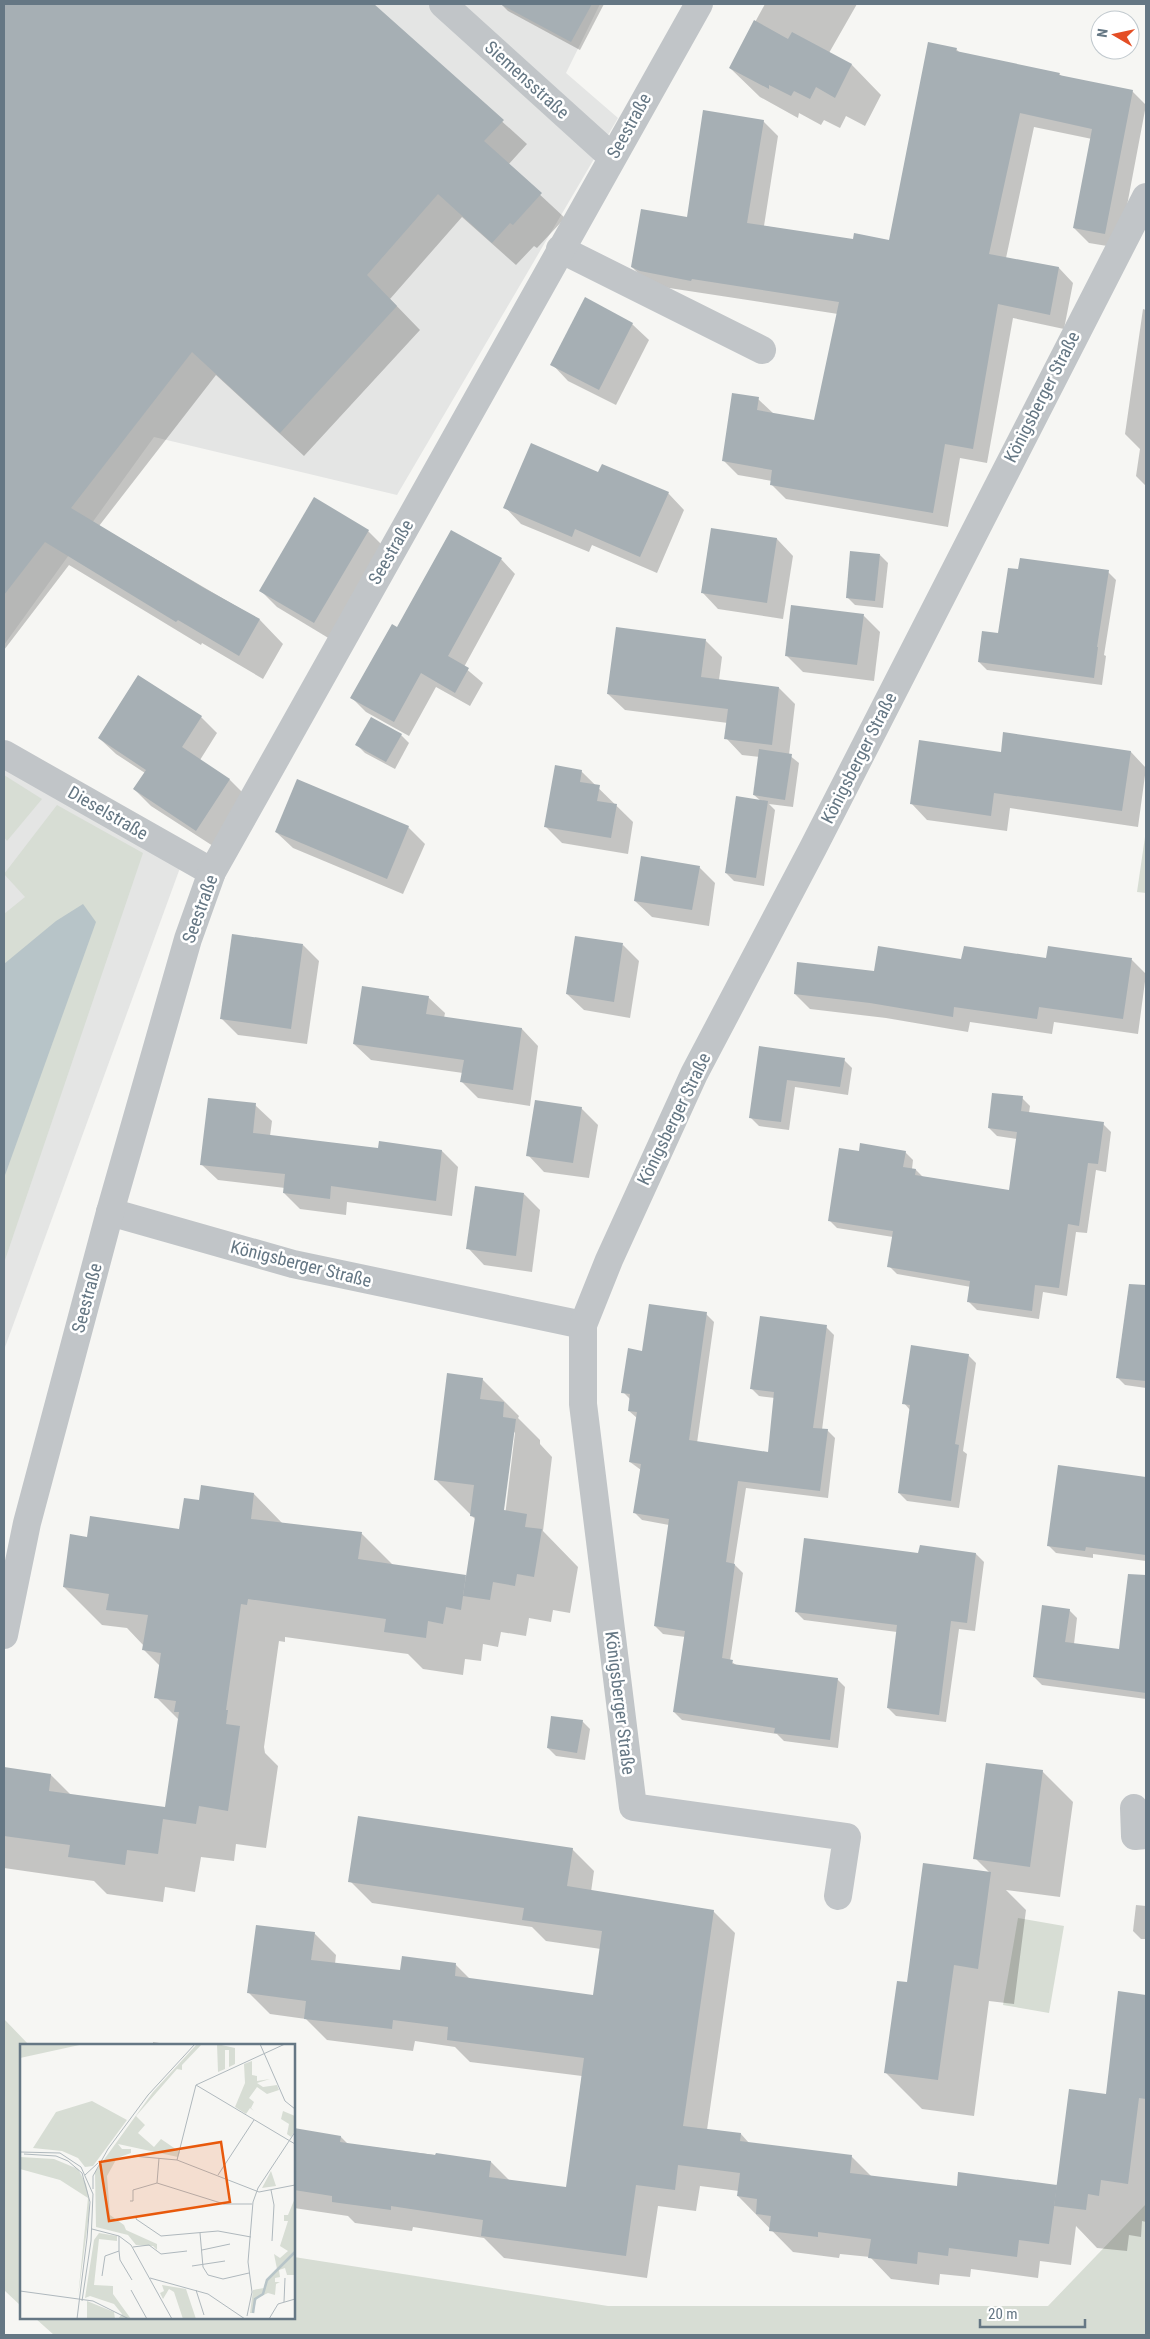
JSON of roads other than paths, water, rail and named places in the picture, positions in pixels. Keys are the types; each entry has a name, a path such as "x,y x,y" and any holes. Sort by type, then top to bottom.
{"street":[{"name":"Siemensstraße","path":"443,4 612,157"},
{"name":"Seestraße","path":"4,1635 27,1522 110,1212 188,939 212,872 699,4"},
{"name":"Königsberger Straße","path":"838,1896 847,1837 633,1807 583,1404 583,1325 609,1260 694,1074 813,848 1146,197"},
{"path":"560,249 762,350"},
{"name":"Dieselstraße","path":"4,754 212,872"},
{"name":"Königsberger Straße","path":"110,1212 293,1264 583,1325"},
{"path":"1134,1808 1135,1836 1146,1835"}]}
